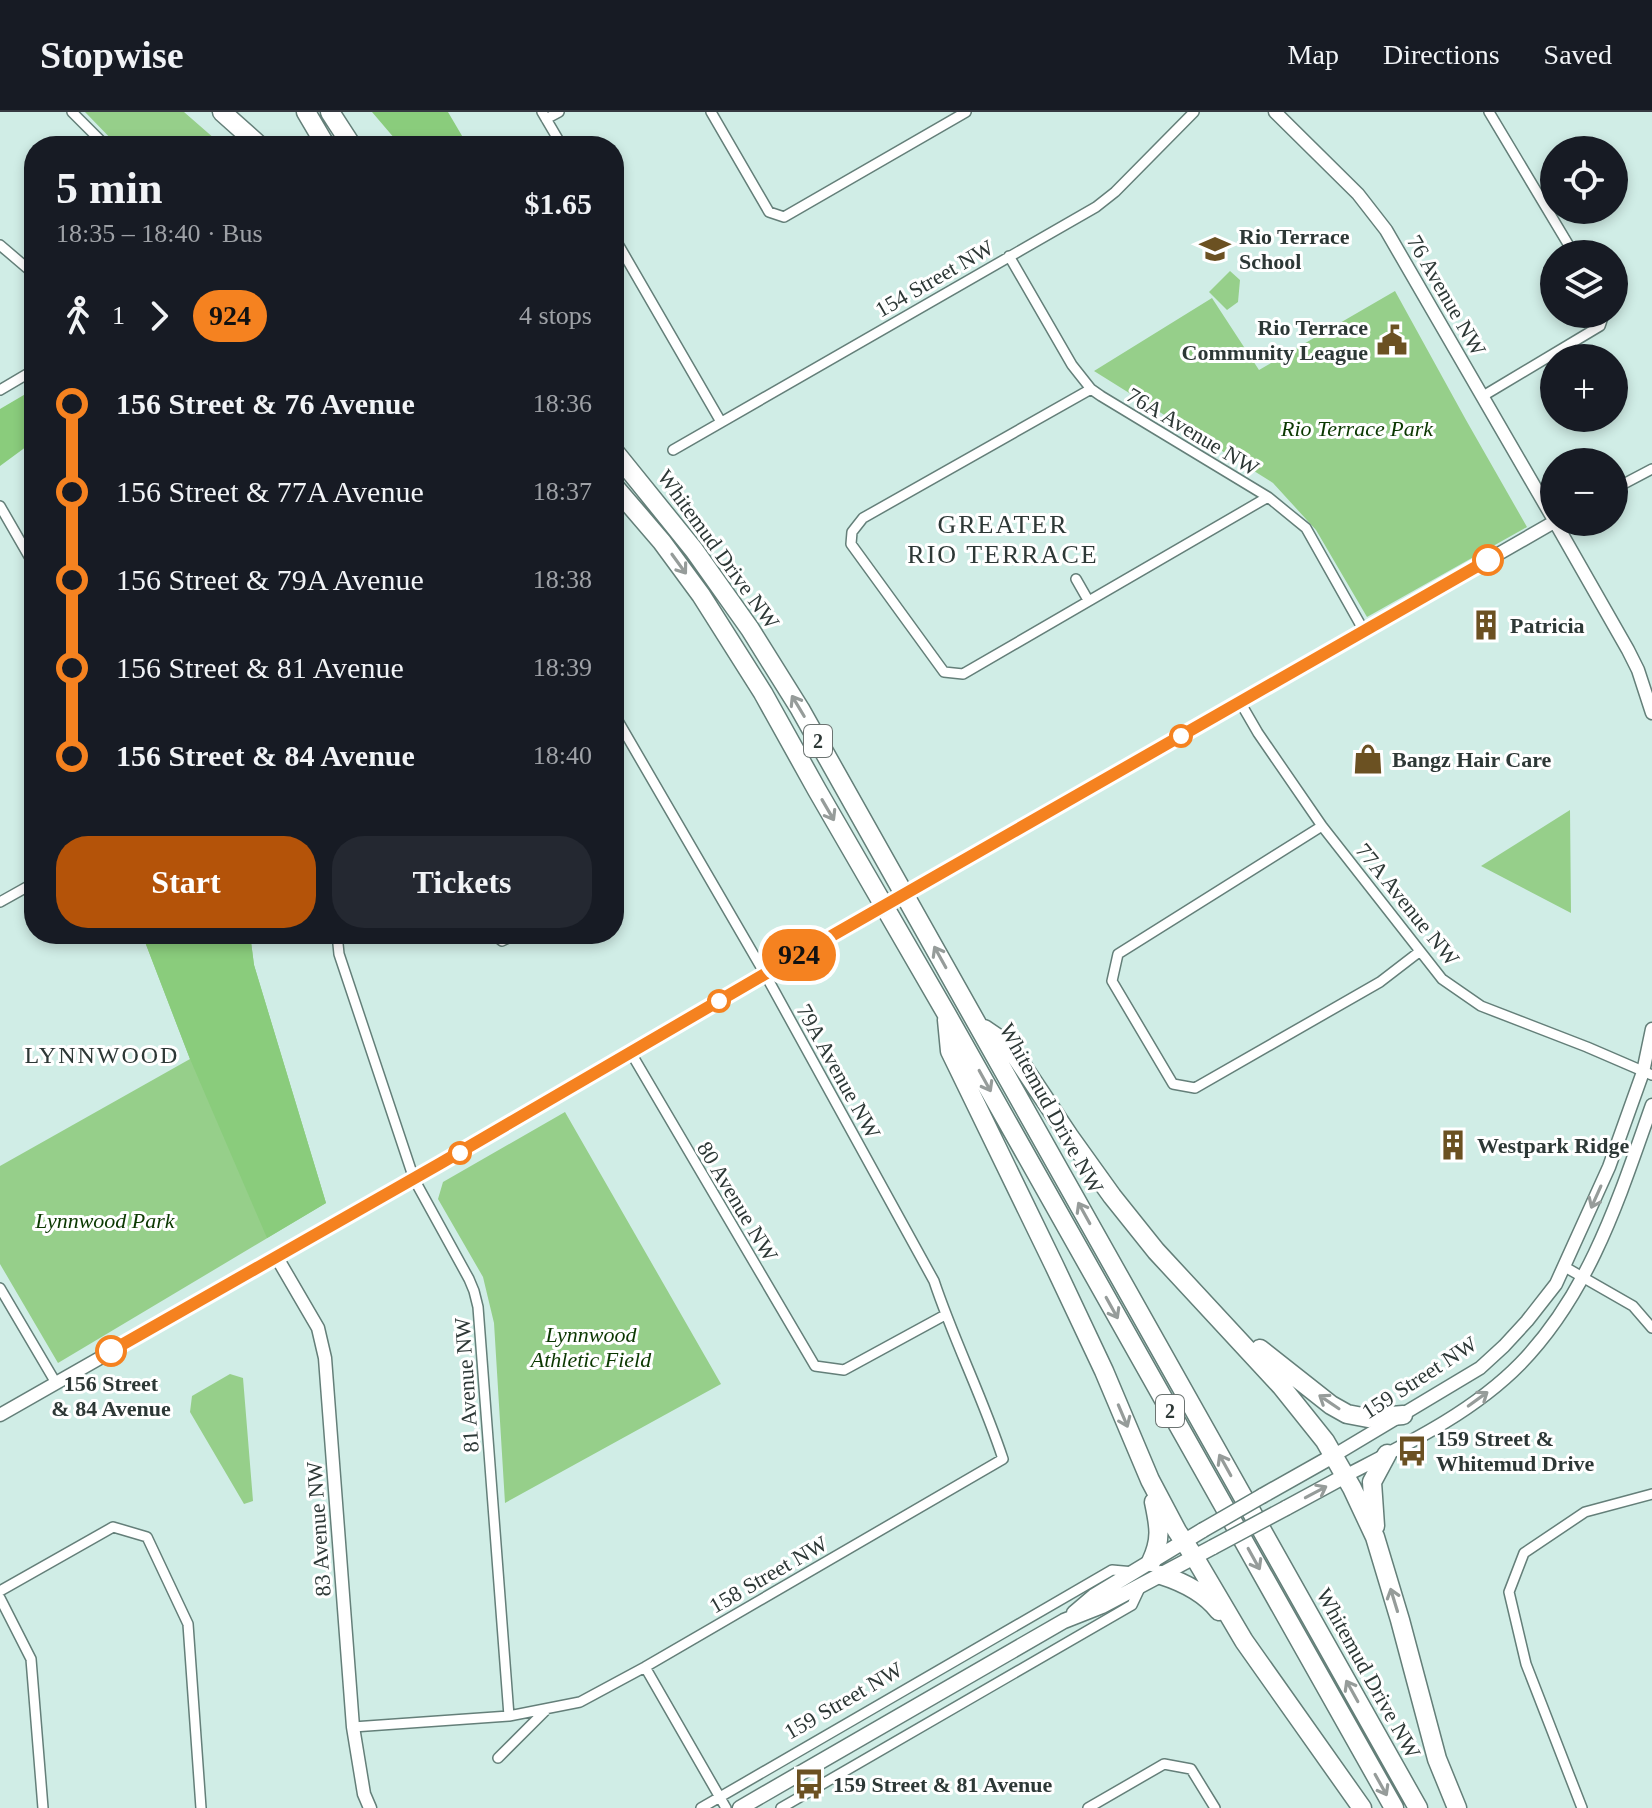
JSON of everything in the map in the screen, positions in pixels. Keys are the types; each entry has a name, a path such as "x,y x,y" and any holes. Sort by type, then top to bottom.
{"highway":[{"path":"222,112 249,136"},
{"path":"306,112 320,136"},
{"path":"330,112 346,136"},
{"name":"Whitemud Drive NW","path":"624,463 694,550 750,629 800,709 1418,1808"},
{"name":"Whitemud Drive NW","path":"624,502 662,542 701,595 763,693 1394,1808"},
{"path":"946,1013 950,1051 1061,1278 1150,1480 1244,1641"},
{"path":"978,1025 1009,1046 1112,1196 1156,1251 1281,1386 1325,1441 1375,1537 1437,1759 1457,1808"},
{"path":"1182,1280 1267,1356 1331,1405 1347,1414 1368,1418 1403,1415"},
{"path":"1375,1537 1372,1482 1387,1454"},
{"path":"1150,1480 1160,1535 1156,1569 1211,1600 1244,1641 1362,1808"}],"main road":[{"name":"159 Street NW","path":"1156,1569 1184,1541 1333,1456"},
{"name":"159 Street NW","path":"740,1808 1064,1621 1094,1596 1156,1569 1195,1558 1345,1476"}],"street":[{"path":"72,112 96,136"},
{"path":"556,136 544,116 559,112"},
{"path":"711,112 769,212 784,217 966,112"},
{"name":"154 Street NW","path":"673,450 1109,198 1194,112"},
{"name":"76 Avenue NW","path":"1275,112 1358,194 1377,218 1540,496"},
{"path":"1489,112 1566,240"},
{"path":"0,245 24,265"},
{"path":"624,254 721,422"},
{"name":"76A Avenue NW","path":"1009,256 1072,365 1091,389 1268,497 1306,528 1364,631"},
{"path":"1483,396 1597,328"},
{"path":"0,390 24,376"},
{"path":"1091,389 863,518 852,532 851,544 944,672 963,674 1268,497"},
{"path":"1628,482 1652,469"},
{"path":"0,506 24,548"},
{"path":"0,1415 1540,529"},
{"name":"76 Avenue NW","path":"1563,536 1628,650 1652,711"},
{"path":"1076,579 1088,600"},
{"name":"77A Avenue NW","path":"1240,702 1322,826 1442,979 1481,1006 1648,1074"},
{"name":"79A Avenue NW","path":"624,731 765,974 934,1281 1003,1459"},
{"path":"1322,826 1118,954 1112,981 1173,1084 1195,1088 1380,982 1419,952"},
{"path":"0,902 24,889"},
{"name":"81 Avenue NW","path":"338,944 414,1179 469,1279 478,1307 509,1716"},
{"name":"159 Street NW","path":"1333,1456 1480,1368 1527,1321 1556,1284 1648,1074 1652,1029"},
{"name":"80 Avenue NW","path":"631,1053 815,1366 844,1370 945,1315"},
{"name":"159 Street NW","path":"1345,1476 1464,1409 1519,1365 1565,1309 1583,1278 1613,1217 1652,1105"},
{"name":"83 Avenue NW","path":"276,1256 318,1328 325,1358 353,1727 364,1794 370,1808"},
{"path":"1565,1267 1633,1306 1652,1328"},
{"path":"0,1288 56,1383"},
{"name":"158 Street NW","path":"353,1727 509,1716 580,1702 1003,1459"},
{"path":"1582,1808 1526,1664 1509,1592 1524,1553 1585,1512 1652,1494"},
{"path":"0,1591 113,1527 147,1537 188,1624 201,1808"},
{"name":"159 Street NW","path":"701,1808 1112,1570 1138,1579 1132,1605 781,1808"},
{"path":"0,1598 31,1659 43,1808"},
{"path":"645,1667 726,1808"},
{"path":"498,1758 547,1709"},
{"path":"1088,1808 1164,1764 1191,1769 1215,1808"}],"green space":[{"path":"85,112 184,112 212,136 108,136"},
{"path":"372,112 448,112 462,136 392,136"},
{"path":"1230,271 1240,280 1238,302 1227,310 1209,292"},
{"name":"Rio Terrace Park","path":"1395,291 1527,527 1367,617 1316,530 1273,483 1094,371 1212,298 1259,370"},
{"path":"24,395 24,448 0,466 0,409"},
{"path":"1570,810 1571,913 1481,866"},
{"name":"Lynnwood Park","path":"146,944 251,944 254,965 326,1203 58,1363 0,1264 0,1166 190,1059"},
{"path":"146,944 251,944 254,965 326,1203 267,1238 190,1059"},
{"name":"Lynnwood Athletic Field","path":"565,1112 721,1384 505,1503 494,1323 483,1277 438,1199 443,1182"},
{"path":"230,1374 243,1378 253,1501 244,1504 190,1412 192,1396"}],"bus line":[{"name":"924","path":"111,1351 1488,560"}],"place":[{"name":"Rio Terrace School","path":"1215,249"},
{"name":"Rio Terrace Community League","path":"1392,340"},
{"name":"Patricia","path":"1486,625"},
{"name":"Bangz Hair Care","path":"1368,759"},
{"name":"Westpark Ridge","path":"1453,1145"},
{"name":"156 Street & 84 Avenue","path":"111,1351"},
{"name":"159 Street & Whitemud Drive","path":"1412,1451"},
{"name":"159 Street & 81 Avenue","path":"809,1784"}],"district":[{"name":"GREATER RIO TERRACE","path":"1003,539"},
{"name":"LYNNWOOD","path":"102,1055"}]}
